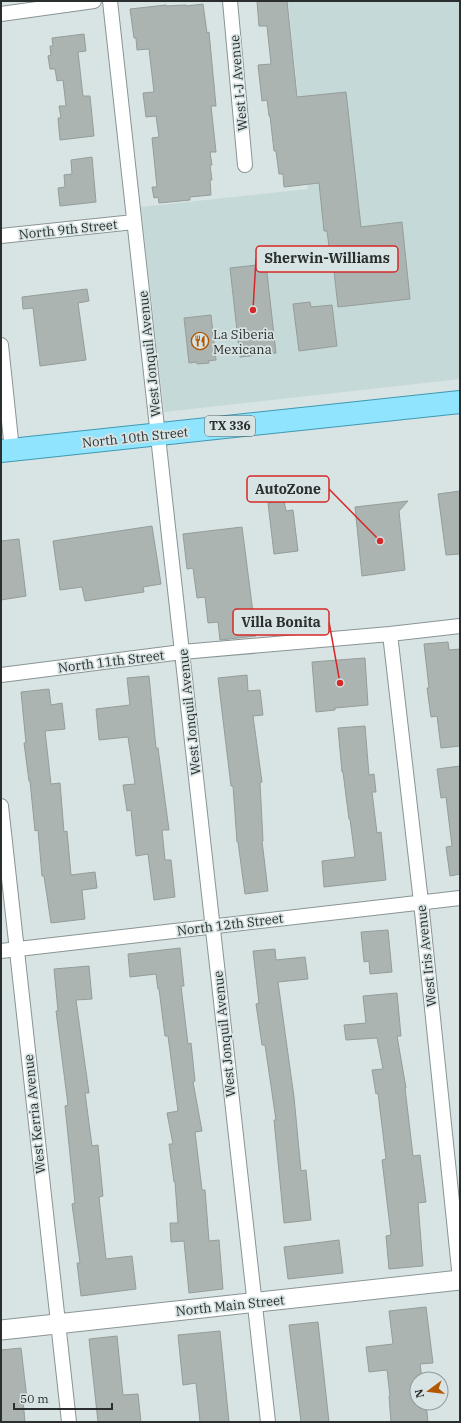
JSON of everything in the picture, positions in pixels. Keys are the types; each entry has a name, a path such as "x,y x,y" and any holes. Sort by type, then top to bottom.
{"main road":[{"name":"North 10th Street","path":"6,451 460,402"}],"street":[{"path":"6,9 94,1"},
{"name":"West Jonquil Avenue","path":"110,1 268,1422"},
{"name":"West I-J Avenue","path":"230,1 246,165"},
{"name":"North 9th Street","path":"1,236 134,222"},
{"path":"1,345 6,451"},
{"name":"North 11th Street","path":"1,675 182,652 390,634 460,626"},
{"name":"West Iris Avenue","path":"390,634 421,902 460,1279"},
{"name":"West Kerria Avenue","path":"1,806 69,1422"},
{"name":"North 12th Street","path":"1,951 460,898"},
{"name":"North Main Street","path":"1,1330 460,1279"}],"shaded area":[{"path":"288,1 460,1 460,379 164,412 141,207 308,189"}],"building":[{"path":"257,1 287,1 297,97 346,92 361,227 402,222 410,299 338,307 332,254 330,254 327,231 324,231 319,183 284,187 283,174 279,174 276,151 274,151 267,100 262,101 258,65 271,64 267,26 259,26"},
{"path":"203,4 207,33 209,32 216,106 211,106 216,152 210,152 212,165 210,165 212,180 210,180 211,195 190,197 190,200 159,203 158,197 154,198 152,187 157,187 152,138 159,137 156,116 146,117 143,93 154,92 149,49 137,50 130,9 166,5 186,6"},
{"path":"84,34 86,51 78,52 83,96 90,96 94,136 60,140 58,118 61,118 59,106 66,106 63,80 57,81 55,69 50,69 48,56 51,55 50,46 53,46 52,38"},
{"path":"92,157 96,202 60,206 58,188 65,187 64,175 72,174 71,160"},
{"path":"266,264 276,353 240,357 230,268"},
{"path":"87,289 89,301 78,303 86,360 40,366 33,308 23,309 22,297"},
{"path":"310,302 311,307 332,305 337,346 299,351 293,304"},
{"name":"La Siberia Mexicana","path":"211,315 216,360 208,361 209,363 189,363 184,318"},
{"path":"460,491 460,554 446,555 438,494"},
{"path":"284,501 286,511 293,510 298,551 274,554 268,503"},
{"path":"408,501 399,511 405,570 362,576 355,507"},
{"path":"152,526 161,584 143,587 144,592 85,601 82,587 60,590 53,541"},
{"path":"242,527 256,636 220,640 218,622 208,623 205,597 197,598 193,568 187,569 183,534"},
{"path":"19,539 26,596 1,600 1,541"},
{"path":"448,642 449,650 460,649 460,746 441,748 437,716 431,717 427,688 429,688 424,644"},
{"path":"365,658 368,705 335,708 335,710 316,712 312,662"},
{"path":"247,675 248,691 260,690 263,715 253,716 262,782 260,783 262,841 268,891 245,894 237,842 233,786 231,786 218,678"},
{"path":"149,676 156,748 158,748 169,830 162,830 165,860 171,860 175,897 154,900 148,854 136,856 131,810 127,811 123,785 135,784 128,737 99,740 96,709 130,705 127,678"},
{"path":"49,689 51,705 62,703 65,729 45,731 51,784 60,783 64,832 67,831 71,875 95,872 97,888 82,890 85,919 51,923 44,876 42,876 38,830 35,831 30,781 24,743 26,743 21,692"},
{"path":"365,726 369,775 374,774 376,792 372,792 377,833 381,832 386,880 324,887 322,861 355,857 342,772 338,728"},
{"path":"460,766 460,874 450,876 446,847 452,846 446,797 441,798 437,769"},
{"path":"388,930 392,972 370,974 369,961 364,962 361,932"},
{"path":"180,948 184,986 181,986 188,1044 191,1043 195,1081 193,1082 202,1131 195,1132 202,1190 205,1190 209,1241 219,1240 223,1289 189,1293 184,1241 171,1242 170,1223 178,1223 175,1182 169,1144 173,1144 167,1113 178,1111 168,1036 165,1036 156,974 130,977 128,954"},
{"path":"275,949 276,960 305,957 308,979 278,982 294,1097 301,1171 306,1170 311,1220 284,1223 274,1120 276,1120 265,1045 262,1045 256,1004 259,1003 253,951"},
{"path":"89,966 92,999 76,1000 89,1093 85,1093 92,1146 98,1145 103,1196 99,1197 106,1259 132,1256 136,1289 81,1296 77,1263 80,1263 72,1204 75,1203 65,1106 68,1105 56,1011 58,1011 54,969"},
{"path":"397,993 401,1036 397,1036 406,1088 413,1156 420,1155 426,1202 418,1203 423,1266 389,1269 386,1236 391,1235 382,1160 386,1159 378,1093 376,1094 372,1070 383,1069 377,1038 346,1040 344,1025 366,1023 363,996"},
{"path":"339,1240 343,1273 288,1279 284,1247"},
{"path":"426,1307 433,1363 420,1364 421,1371 409,1371 409,1411 427,1411 428,1422 391,1422 387,1370 369,1372 366,1347 393,1344 389,1311"},
{"path":"318,1322 329,1422 301,1422 289,1325"},
{"path":"220,1331 229,1422 200,1422 196,1383 183,1385 178,1335"},
{"path":"117,1336 123,1395 138,1394 141,1422 98,1422 89,1339"},
{"path":"21,1348 27,1399 23,1400 25,1422 1,1422 1,1350"}],"place":[{"name":"Sherwin-Williams","path":"253,310"},
{"name":"La Siberia Mexicana","path":"200,341"},
{"name":"AutoZone","path":"380,541"},
{"name":"Villa Bonita","path":"340,683"}]}
